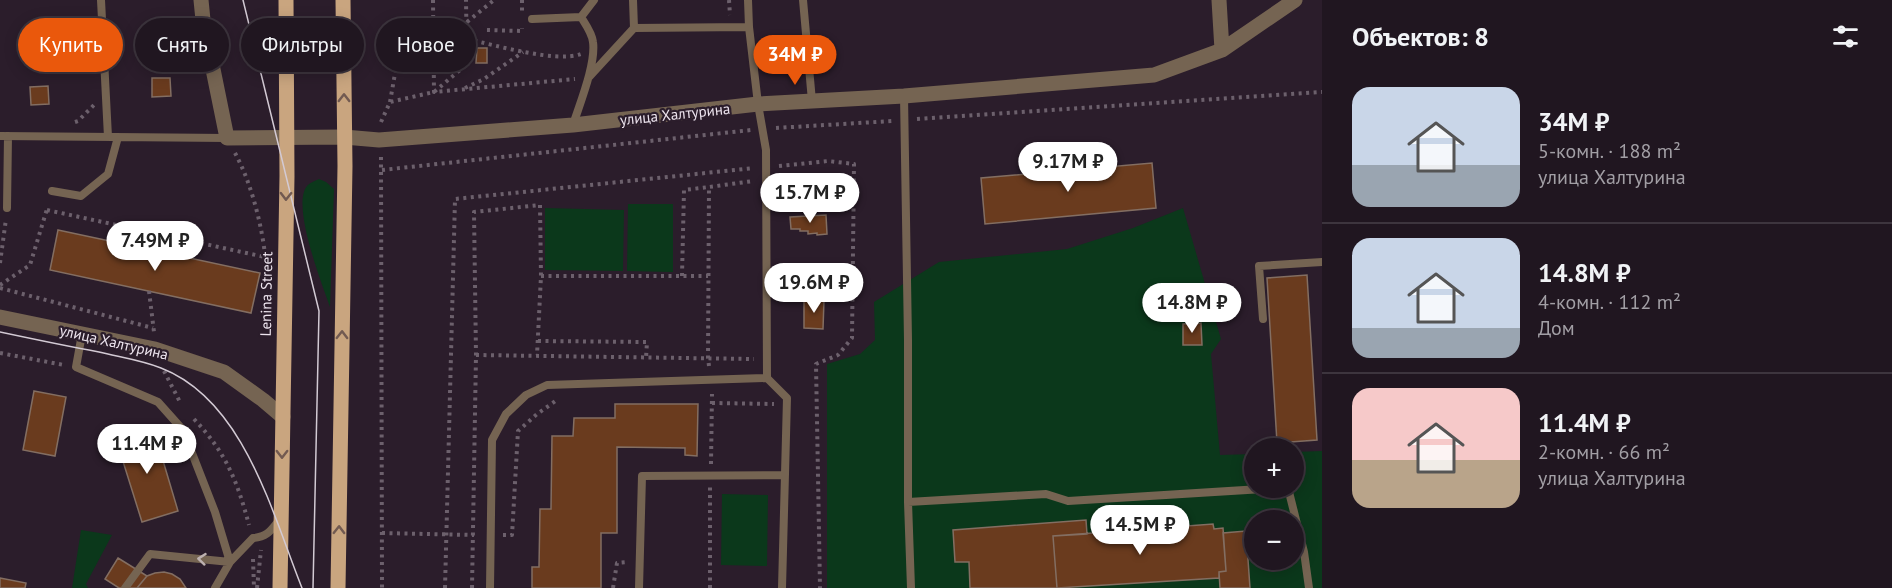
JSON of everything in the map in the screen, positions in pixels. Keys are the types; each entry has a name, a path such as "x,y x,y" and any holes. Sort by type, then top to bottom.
{"main road":[{"name":"Lenina Street","path":"280,588 286,0"},
{"path":"338,588 344,137 343,0"}],"street":[{"path":"201,0 227,138"},
{"path":"1219,0 1222,51"},
{"name":"улица Халтурина","path":"227,138 344,137 379,140 573,125 758,104 904,96 1154,75 1222,51 1295,0"},
{"name":"улица Халтурина","path":"0,317 155,349 224,372 264,400 282,417"}],"lane":[{"path":"101,0 108,137"},
{"path":"581,17 594,0"},
{"path":"588,77 634,28 633,0"},
{"path":"748,0 758,104 766,150 766,378"},
{"path":"803,0 812,102"},
{"path":"532,19 581,17"},
{"path":"573,125 588,77 593,50 590,32 581,17"},
{"path":"634,28 749,27"},
{"path":"904,96 911,588"},
{"path":"7,208 4,136 227,138"},
{"path":"52,191 81,196 108,174 118,137"},
{"path":"1263,319 1259,266 1322,262"},
{"path":"82,334 76,367 158,402 183,430 215,512 230,562"},
{"path":"490,588 492,440 506,414 526,395 547,385 766,378 787,398 782,588"},
{"path":"639,588 642,476 785,475"},
{"path":"908,502 1046,494 1068,501 1244,490"},
{"path":"1290,498 1304,552 1309,588"},
{"path":"215,588 230,562 253,538 262,538 273,529 282,516"},
{"path":"126,588 150,554 230,562"}],"path":[{"path":"433,0 434,92"},
{"path":"466,0 467,18"},
{"path":"473,18 494,0"},
{"path":"487,30 522,31 522,0"},
{"path":"476,41 535,55 574,56 593,50"},
{"path":"463,89 484,79 523,52"},
{"path":"382,588 382,170 379,140 381,121 390,102 395,72"},
{"path":"434,92 458,72"},
{"path":"390,102 434,92 588,77"},
{"path":"382,170 763,129 1322,92"},
{"path":"71,123 78,121 106,94"},
{"path":"227,138 240,163 260,221 267,273"},
{"path":"445,588 455,199 828,161 854,164 852,338 838,355 816,364 820,588"},
{"path":"682,276 684,190 766,180"},
{"path":"709,187 708,358 713,380 710,588"},
{"path":"0,286 30,265 52,191"},
{"path":"472,588 476,355 474,212 540,205 541,276 537,356"},
{"path":"0,263 7,208"},
{"path":"46,210 266,257"},
{"path":"541,276 708,276"},
{"path":"0,286 153,328"},
{"path":"149,291 155,349 166,377 180,404 209,434 228,462 241,494 253,538 255,588"},
{"path":"538,341 647,342 646,358"},
{"path":"0,352 76,367"},
{"path":"476,355 766,359"},
{"path":"382,533 512,535 518,431 553,401 562,398"},
{"path":"711,463 721,463"},
{"path":"255,588 262,538"},
{"path":"613,588 616,563 627,563 628,552"}],"green space":[{"path":"319,179 334,189 330,307 315,264 303,210 303,196 307,186"},
{"path":"628,204 673,204 673,272 627,271"},
{"path":"545,208 624,210 623,271 545,270"},
{"path":"1183,208 1221,339 1211,354 1220,455 1244,454 1244,498 1304,498 1304,452 1322,451 1322,588 827,588 827,364 860,354 875,340 874,302 939,262 1067,249 1133,228"},
{"path":"722,494 768,495 767,566 721,565"},
{"path":"81,530 112,535 86,584 88,588 72,588"}],"building":[{"path":"477,48 487,48 487,63 476,63"},
{"path":"152,78 170,78 171,96 152,97"},
{"path":"48,86 49,104 31,105 30,87"},
{"path":"1152,163 1156,208 985,224 981,178"},
{"path":"826,215 827,234 808,234 808,231 791,229 790,217"},
{"path":"58,230 260,273 251,313 50,270"},
{"path":"1307,275 1317,440 1277,438 1267,278"},
{"path":"804,299 824,300 823,329 804,328"},
{"path":"1201,323 1202,345 1183,345 1183,324"},
{"path":"34,391 66,397 55,456 23,450"},
{"path":"615,404 698,404 697,456 685,455 685,448 617,447 617,533 601,533 601,588 532,588 532,567 539,567 540,509 551,509 552,436 573,436 574,418 615,418"},
{"path":"153,427 178,511 142,522 116,439"},
{"path":"1086,520 1087,534 1053,536 1057,588 970,588 969,562 955,562 953,530"},
{"path":"1213,524 1214,529 1223,528 1226,571 1219,572 1219,578 1057,588 1053,536"},
{"path":"1244,531 1244,570 1249,570 1250,588 1220,588 1219,572 1226,571 1223,533"},
{"path":"118,558 147,576 137,588 119,588 105,579"},
{"path":"164,572 180,579 186,588 137,588 147,576"},
{"path":"0,578 26,583 25,588 0,588"}],"tram line":[{"path":"243,0 319,311 313,588"},
{"path":"0,332 146,363 161,368 190,384 214,405 234,432 251,462 266,494 302,588"}]}
